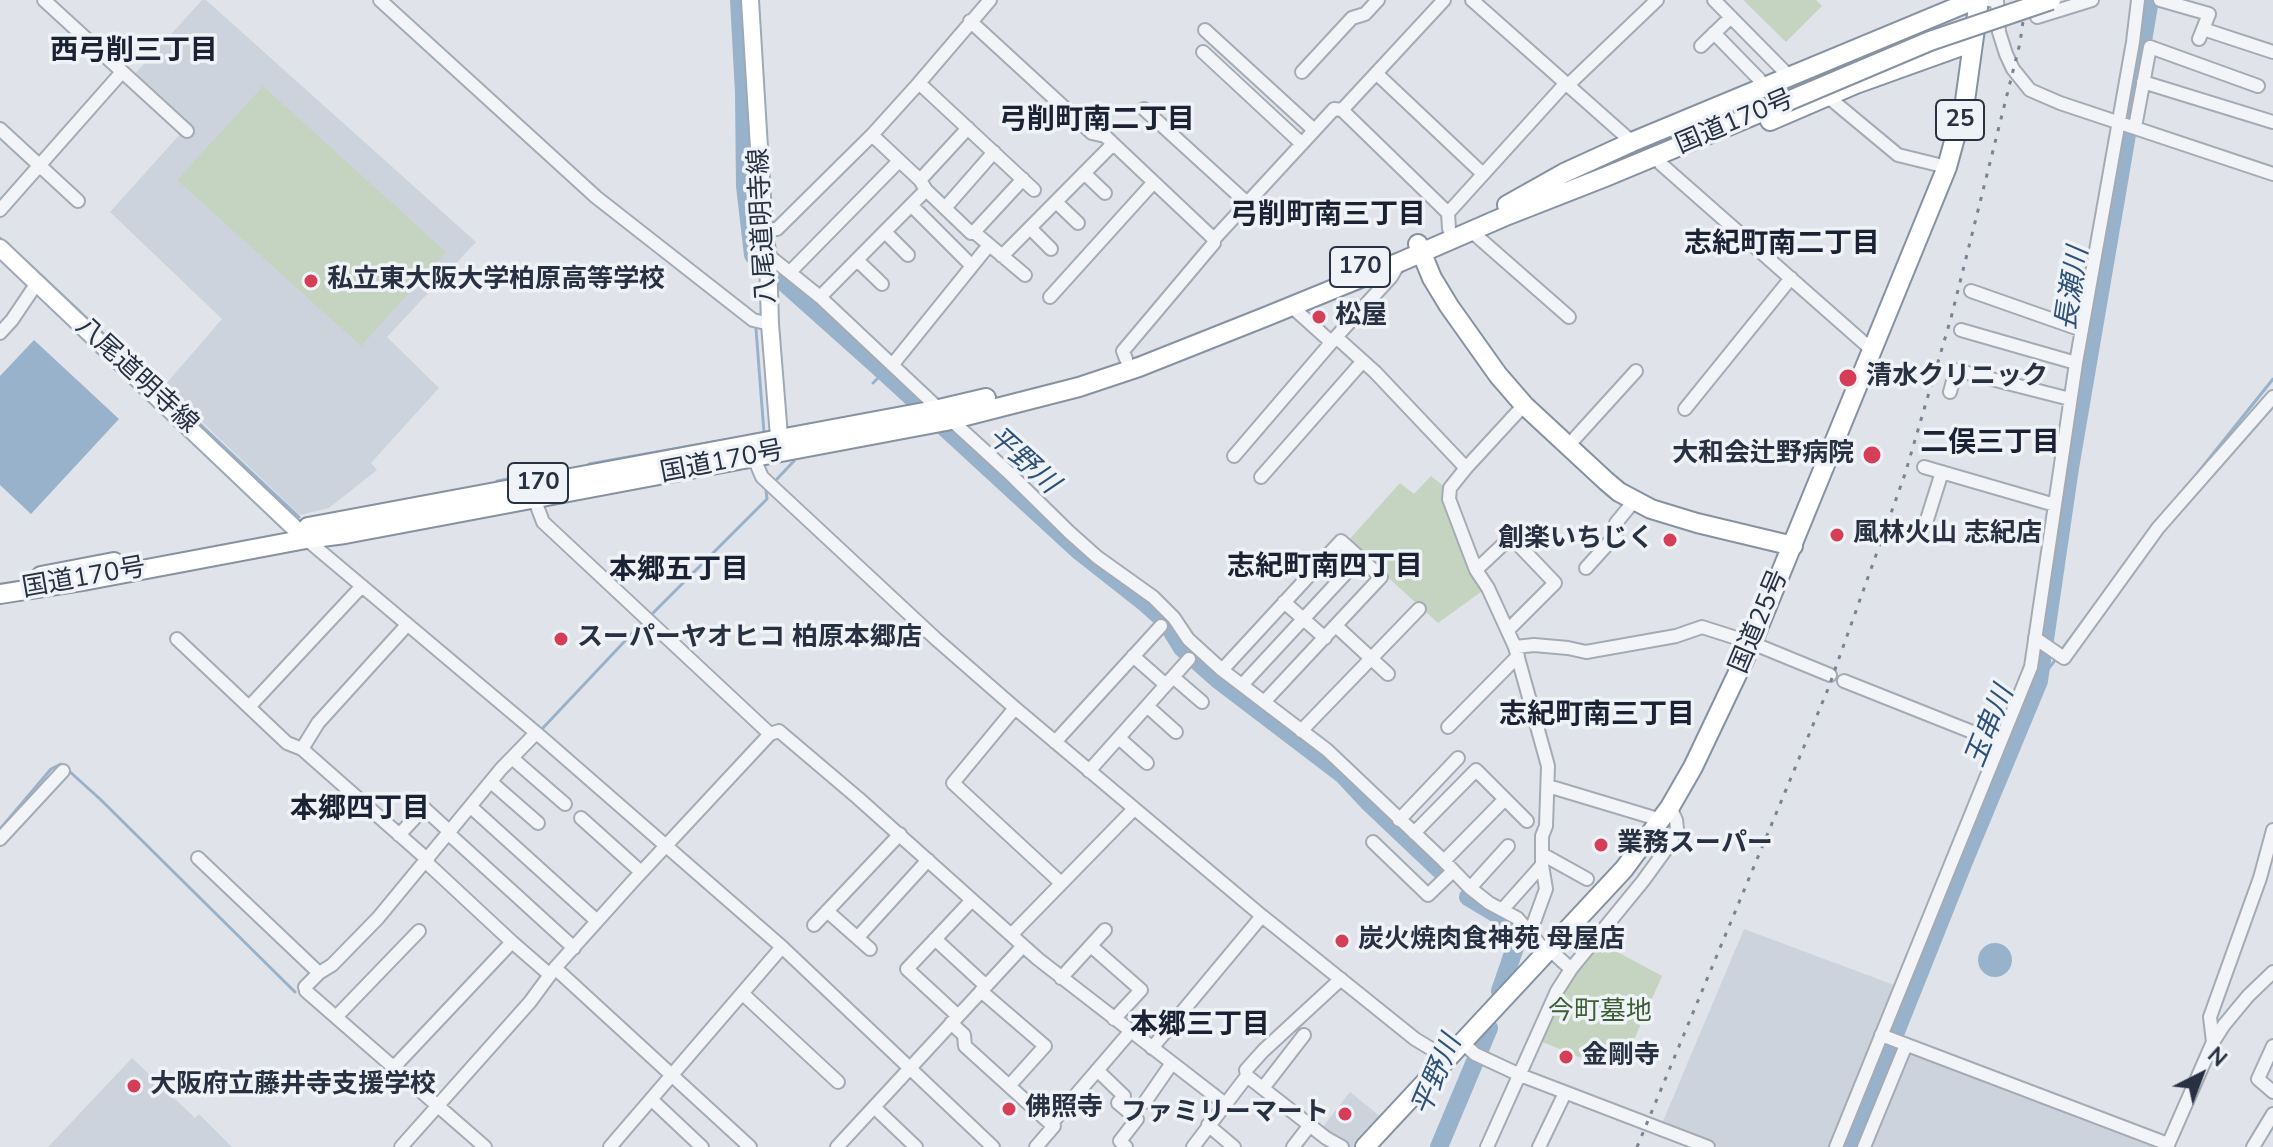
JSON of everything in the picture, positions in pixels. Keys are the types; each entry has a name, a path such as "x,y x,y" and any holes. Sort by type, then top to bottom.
{"highway":[{"name":"国道170号","path":"0,583 303,534 1079,387 1400,262 1448,221 1506,210 1605,177 1773,96 1927,33 2020,0"},
{"name":"国道170号","path":"1773,96 2051,0"},
{"name":"170","path":"1506,210 1564,173 1632,142 1773,96 1790,77 1968,1"},
{"name":"国道25号","path":"1365,1147 1448,1059 1473,1051 1549,952 1624,869 1666,814 1711,733 1793,546 1947,167 1965,101 1973,42 1968,1"},
{"path":"1903,29 1918,62"},
{"path":"1506,210 1608,185 1827,96 1973,42"},
{"name":"国道170号","path":"937,416 1126,359 1471,231 1506,210"},
{"name":"170","path":"1419,248 1449,306 1498,375 1524,405 1606,481 1651,509 1793,546"},
{"name":"国道170号","path":"0,594 83,581 303,534 345,534 534,498 751,450"}],"main road":[{"name":"八尾道明寺線","path":"750,0 779,446"},
{"name":"八尾道明寺線","path":"0,248 303,534"}],"street":[{"path":"44,0 187,131"},
{"path":"380,0 596,197 753,320 770,324"},
{"path":"764,230 777,229 872,135 990,0"},
{"path":"1302,72 1352,18 1365,14 1378,0"},
{"path":"1342,110 1444,0"},
{"path":"1472,0 1632,142"},
{"path":"1126,359 1123,351 1214,243 1214,239 1334,109 1342,110 1448,221 1483,174 1566,85 1657,0"},
{"path":"1714,0 1790,77"},
{"path":"1989,0 1997,1 1999,32 2013,69 2030,90 2060,103 2273,174"},
{"path":"2042,0 2037,17 2092,0"},
{"path":"1836,1147 1884,1036 2031,667 2070,399 2138,0"},
{"path":"2160,0 2209,14 2201,34 2273,52"},
{"path":"1701,46 1731,17"},
{"path":"970,21 1092,133 1105,136 1214,239"},
{"path":"1205,30 1314,130"},
{"path":"1714,33 1773,96"},
{"path":"2135,127 2150,47 2258,86"},
{"path":"1203,52 1302,144"},
{"path":"1223,71 1235,58"},
{"path":"0,210 122,72"},
{"path":"1376,73 1483,174"},
{"path":"2143,82 2273,122"},
{"path":"919,83 1034,190"},
{"path":"1827,96 1898,155 1947,167"},
{"path":"1268,112 1280,99"},
{"path":"1144,109 1247,203"},
{"path":"820,297 911,205 968,128"},
{"path":"0,129 78,201"},
{"path":"872,135 971,233 974,232 1025,275"},
{"path":"1002,256 1113,144"},
{"path":"945,208 994,152"},
{"path":"790,272 899,161"},
{"path":"1661,164 1872,350"},
{"path":"1084,173 1105,193"},
{"path":"974,232 1023,179"},
{"path":"1050,297 1153,183"},
{"path":"1056,202 1078,223"},
{"path":"911,205 971,265"},
{"path":"1030,228 1051,249"},
{"path":"1471,231 1569,317"},
{"path":"885,232 908,255"},
{"path":"893,364 989,245"},
{"path":"768,266 774,260 820,297 893,364 937,416 1008,472 1097,557 1153,597 1174,618 1188,639 1222,670 1327,750 1470,888 1517,918 1549,952 1571,969"},
{"path":"857,260 882,284"},
{"path":"1234,456 1391,277 1400,262"},
{"path":"1685,409 1791,278"},
{"path":"0,333 37,283"},
{"path":"1971,291 2082,330"},
{"path":"1291,306 1363,361 1466,468"},
{"path":"1961,330 2076,363"},
{"path":"1261,477 1363,361"},
{"path":"1950,392 1956,370 2070,399"},
{"path":"1567,447 1636,371"},
{"path":"2035,638 2064,658 2158,528 2273,397"},
{"path":"1524,405 1450,488 1449,499 1476,570 1488,588 1517,651 1548,766 1546,826 1542,836 1546,889 1530,933"},
{"path":"751,450 762,477 936,639 1262,916 1415,1039 1448,1059"},
{"path":"1924,467 2055,505"},
{"path":"1925,526 1942,472"},
{"path":"534,498 543,522 770,734"},
{"path":"1586,568 1616,535 1616,523 1634,501"},
{"path":"303,534 782,947 993,1147"},
{"path":"1476,570 1511,537 1555,583 1508,630"},
{"path":"1222,670 1341,541 1381,577 1264,702"},
{"path":"1242,685 1360,558"},
{"path":"249,707 362,586"},
{"path":"1284,602 1325,638"},
{"path":"1301,731 1419,609"},
{"path":"302,749 326,714 407,625"},
{"path":"1055,742 1161,626"},
{"path":"1336,626 1388,674"},
{"path":"1448,727 1517,651 1534,645 1586,652 1676,636 1702,627 1752,643 1830,675"},
{"path":"177,639 287,743 302,749 512,942 553,972 750,1147"},
{"path":"1133,656 1202,702"},
{"path":"1089,771 1189,659"},
{"path":"1844,681 2000,743"},
{"path":"1147,706 1176,732"},
{"path":"1015,708 953,783 1061,883"},
{"path":"401,1147 641,872 770,734 779,731 1061,978 1224,1103"},
{"path":"485,1147 305,987 332,965 378,918 536,733"},
{"path":"1119,738 1147,763"},
{"path":"512,758 565,804"},
{"path":"1399,820 1458,758"},
{"path":"1414,833 1476,770 1527,821"},
{"path":"0,839 63,771"},
{"path":"493,784 538,823"},
{"path":"1487,1147 1557,991 1571,969 1643,881 1677,829 1676,820 1666,814 1548,786"},
{"path":"1373,842 1428,895 1448,866 1505,799"},
{"path":"399,835 419,803 574,948"},
{"path":"472,808 597,921"},
{"path":"1011,935 1134,809"},
{"path":"581,818 641,872"},
{"path":"2213,1042 2210,1017 2260,878 2273,830"},
{"path":"814,925 900,834"},
{"path":"1470,888 1508,846"},
{"path":"198,858 319,973"},
{"path":"1542,859 1587,879"},
{"path":"1502,910 1542,859"},
{"path":"858,937 928,860"},
{"path":"972,900 907,969 955,1020 964,1035 965,1046 1009,1086 1048,1130 1057,1147"},
{"path":"827,911 870,949"},
{"path":"1152,1048 1262,916"},
{"path":"1061,978 1105,930"},
{"path":"336,1017 419,931"},
{"path":"935,939 1045,1046 1009,1086"},
{"path":"394,1067 512,942"},
{"path":"839,1146 1023,946"},
{"path":"1091,946 1141,990 1114,1019"},
{"path":"612,1146 782,947"},
{"path":"1884,1036 2168,1146 2213,1042 2248,996 2273,972"},
{"path":"1341,979 1246,1070 1247,1076 1342,1147"},
{"path":"743,994 838,1082"},
{"path":"1036,1147 1130,1032"},
{"path":"1263,1088 1304,1035"},
{"path":"1274,1041 1290,1054"},
{"path":"1864,1147 1904,1044"},
{"path":"2273,1046 2258,1079 2273,1092"},
{"path":"1473,1051 1520,1075 1708,1147"},
{"path":"1145,1102 1172,1063"},
{"path":"1097,1070 1124,1096 1118,1103 1137,1119 1120,1141 1126,1147"},
{"path":"1194,1147 1247,1076"},
{"path":"1539,1147 1565,1093"},
{"path":"651,1099 702,1147"},
{"path":"874,1107 916,1147"},
{"path":"2256,1146 2273,1114"},
{"path":"1208,1125 1234,1147"},
{"path":"1293,1147 1310,1125"}],"shaded area":[{"name":"私立東大阪大学柏原高等学校","path":"202,0 206,0 476,242 387,337 439,388 371,463 377,470 329,508 300,515 164,386 222,319 110,212 182,132 132,77"},
{"path":"1744,929 1897,986 1832,1147 1718,1147 1661,1126"},
{"path":"1914,1052 2160,1145 1872,1147 1908,1054"},
{"name":"大阪府立藤井寺支援学校","path":"132,1058 195,1118 199,1114 232,1147 48,1147"},
{"path":"1350,1092 1381,1117 1354,1147 1348,1147 1321,1129"}],"green space":[{"path":"1743,0 1816,0 1822,6 1786,42"},
{"path":"263,86 446,252 361,346 177,180"},
{"path":"1431,476 1446,488 1485,589 1438,623 1348,541 1400,483 1414,494"},
{"name":"今町墓地","path":"1599,942 1662,976 1622,1067 1590,1053 1584,1059 1540,1041 1574,972"}],"water":[{"path":"34,340 119,419 31,514 0,485 0,376"},
{"path":"1995,943 2007,948 2012,960 2007,972 1995,977 1983,972 1978,960 1983,948"}],"waterway":[{"name":"平野川","path":"739,0 745,186 753,255 1080,552 1166,622 1182,648 1217,679 1343,775 1445,875"},
{"name":"長瀬川","path":"1850,1147 2039,681 2070,468 2150,0"},
{"path":"0,238 6,244"},
{"name":"平野川","path":"753,255 754,260"},
{"path":"27,262 299,517"},
{"path":"756,329 764,433 761,434"},
{"path":"873,383 884,372"},
{"name":"玉串川","path":"2184,490 2273,379"},
{"path":"589,464 730,439"},
{"path":"777,479 794,461"},
{"path":"497,481 545,472"},
{"path":"652,614 767,499 766,490"},
{"name":"玉串川","path":"2060,652 2134,552"},
{"path":"542,729 640,625"},
{"name":"玉串川","path":"2039,681 2056,659"},
{"path":"0,829 51,769 61,764 63,766"},
{"path":"69,771 295,992"},
{"name":"平野川","path":"1468,897 1518,927 1520,933 1500,991"},
{"name":"平野川","path":"1439,1147 1489,1028"}],"railway":[{"path":"1637,1147 1828,689 1905,474 1951,318 2020,43 2026,0"}],"place":[{"name":"私立東大阪大学柏原高等学校","path":"311,281"},
{"name":"松屋","path":"1319,317"},
{"name":"清水クリニック","path":"1848,378"},
{"name":"大和会辻野病院","path":"1872,455"},
{"name":"風林火山 志紀店","path":"1837,535"},
{"name":"創楽いちじく","path":"1670,540"},
{"name":"スーパーヤオヒコ 柏原本郷店","path":"561,639"},
{"name":"業務スーパー","path":"1601,845"},
{"name":"炭火焼肉食神苑 母屋店","path":"1342,941"},
{"name":"金剛寺","path":"1566,1057"},
{"name":"大阪府立藤井寺支援学校","path":"134,1086"},
{"name":"佛照寺","path":"1009,1109"},
{"name":"ファミリーマート","path":"1345,1114"}],"district":[{"name":"西弓削三丁目","path":"134,52"},
{"name":"弓削町南二丁目","path":"1097,121"},
{"name":"弓削町南三丁目","path":"1328,216"},
{"name":"志紀町南二丁目","path":"1782,245"},
{"name":"二俣三丁目","path":"1990,444"},
{"name":"志紀町南四丁目","path":"1325,568"},
{"name":"本郷五丁目","path":"679,571"},
{"name":"志紀町南三丁目","path":"1597,716"},
{"name":"本郷四丁目","path":"360,810"},
{"name":"本郷三丁目","path":"1200,1026"}]}
